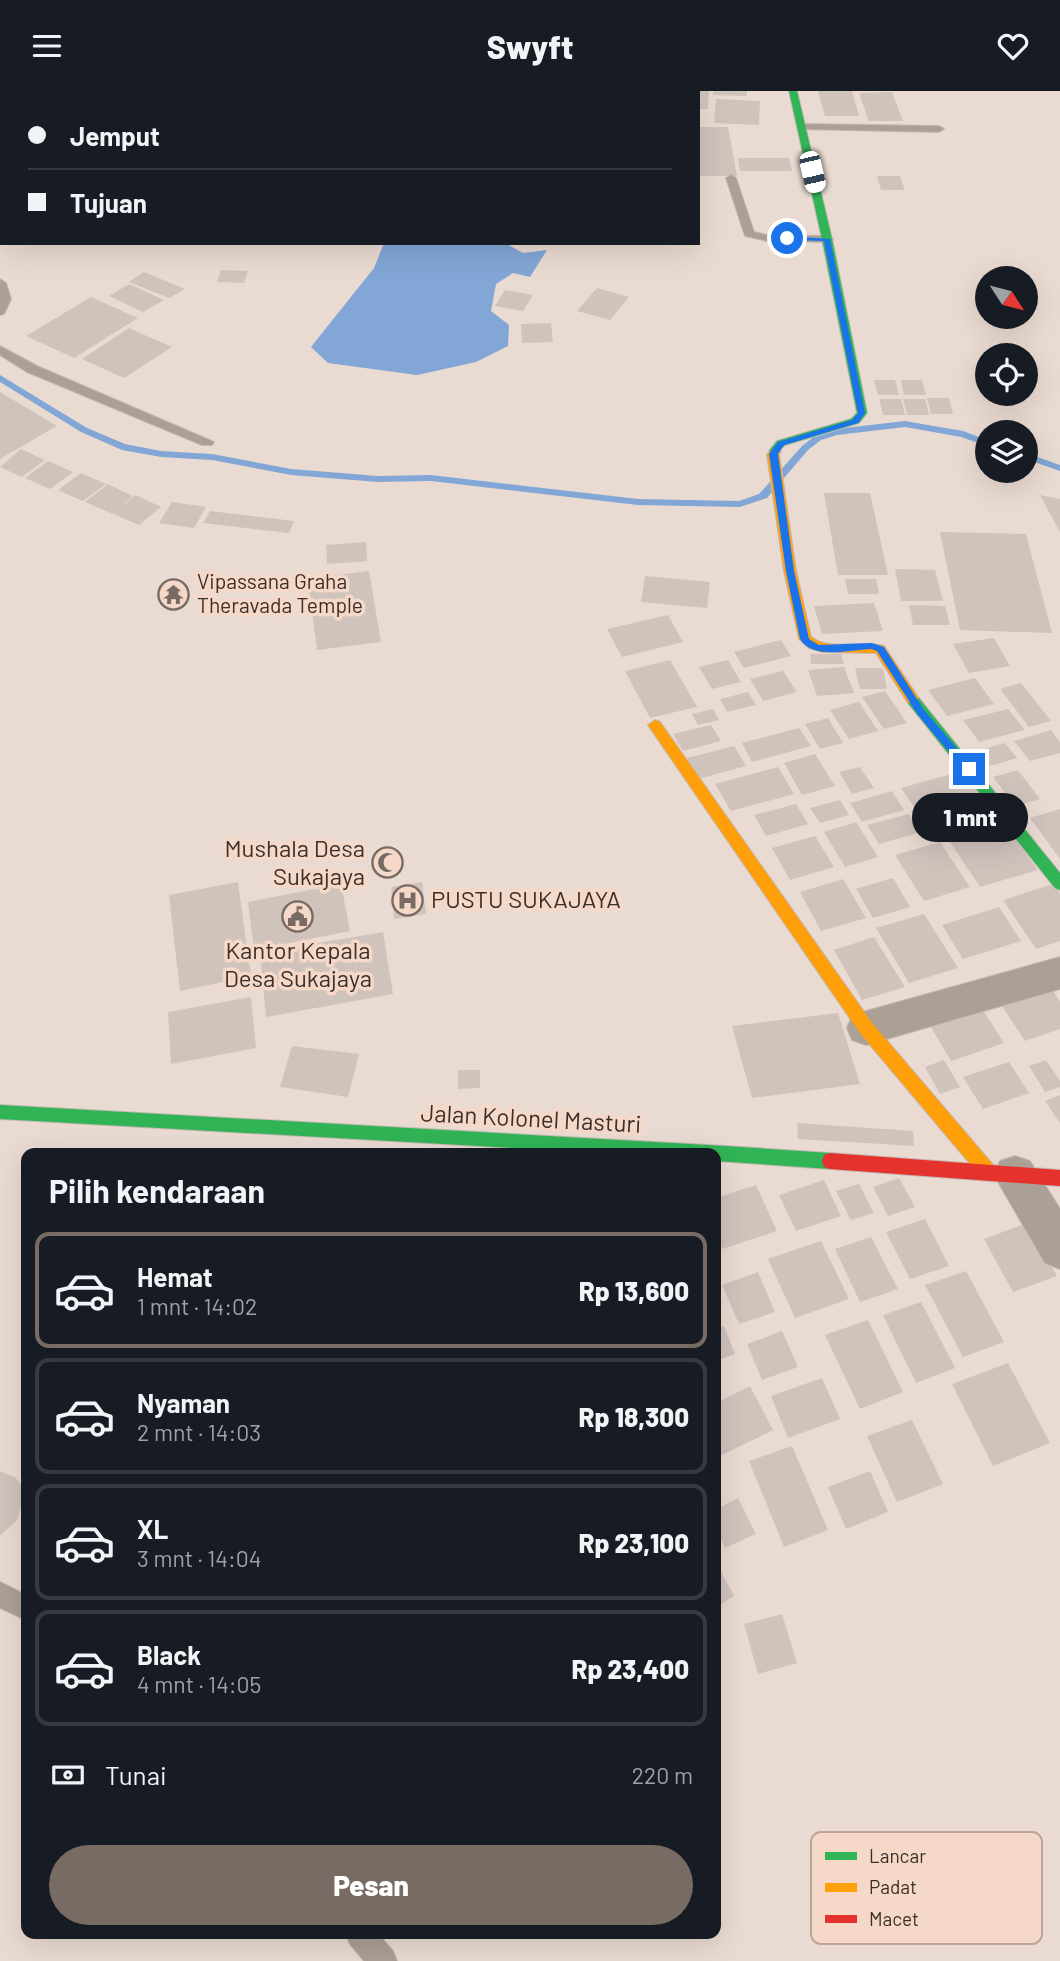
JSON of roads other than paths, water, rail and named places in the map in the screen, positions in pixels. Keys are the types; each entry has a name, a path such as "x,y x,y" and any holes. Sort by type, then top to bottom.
{"street":[{"path":"793,91 827,239 862,417 789,440 776,447 774,454 790,571 805,639 807,644 818,649 872,646 880,649 921,712 1060,884"},
{"path":"655,725 866,1028 1001,1174 1060,1248"},
{"path":"866,1028 1060,973"},
{"name":"Jalan Kolonel Masturi","path":"0,1112 356,1134 655,1148"},
{"name":"Jalan Kolonel Masturi","path":"721,1153 1060,1178"}],"lane":[{"path":"802,127 939,129"},
{"path":"731,178 749,234 767,238 827,239"},
{"path":"0,283 5,299 0,311"},
{"path":"0,350 32,369 207,442"},
{"path":"0,1594 21,1605"},
{"path":"364,1939 383,1961"}],"water":[{"path":"383,245 509,245 523,253 547,250 530,277 513,273 496,284 491,311 509,325 508,346 476,362 417,375 328,363 311,347 374,268"}],"waterway":[{"path":"0,378 84,430 122,447 161,454 212,457 291,472 378,479 431,478 638,502 740,504 763,496 805,448 818,438 836,432 905,424 975,438"},
{"path":"1038,460 1060,468"}],"place":[{"name":"Vipassana Graha Theravada Temple","path":"174,594"},
{"name":"Mushala Desa Sukajaya","path":"388,863"},
{"name":"PUSTU SUKAJAYA","path":"408,900"},
{"name":"Kantor Kepala Desa Sukajaya","path":"298,917"}]}
